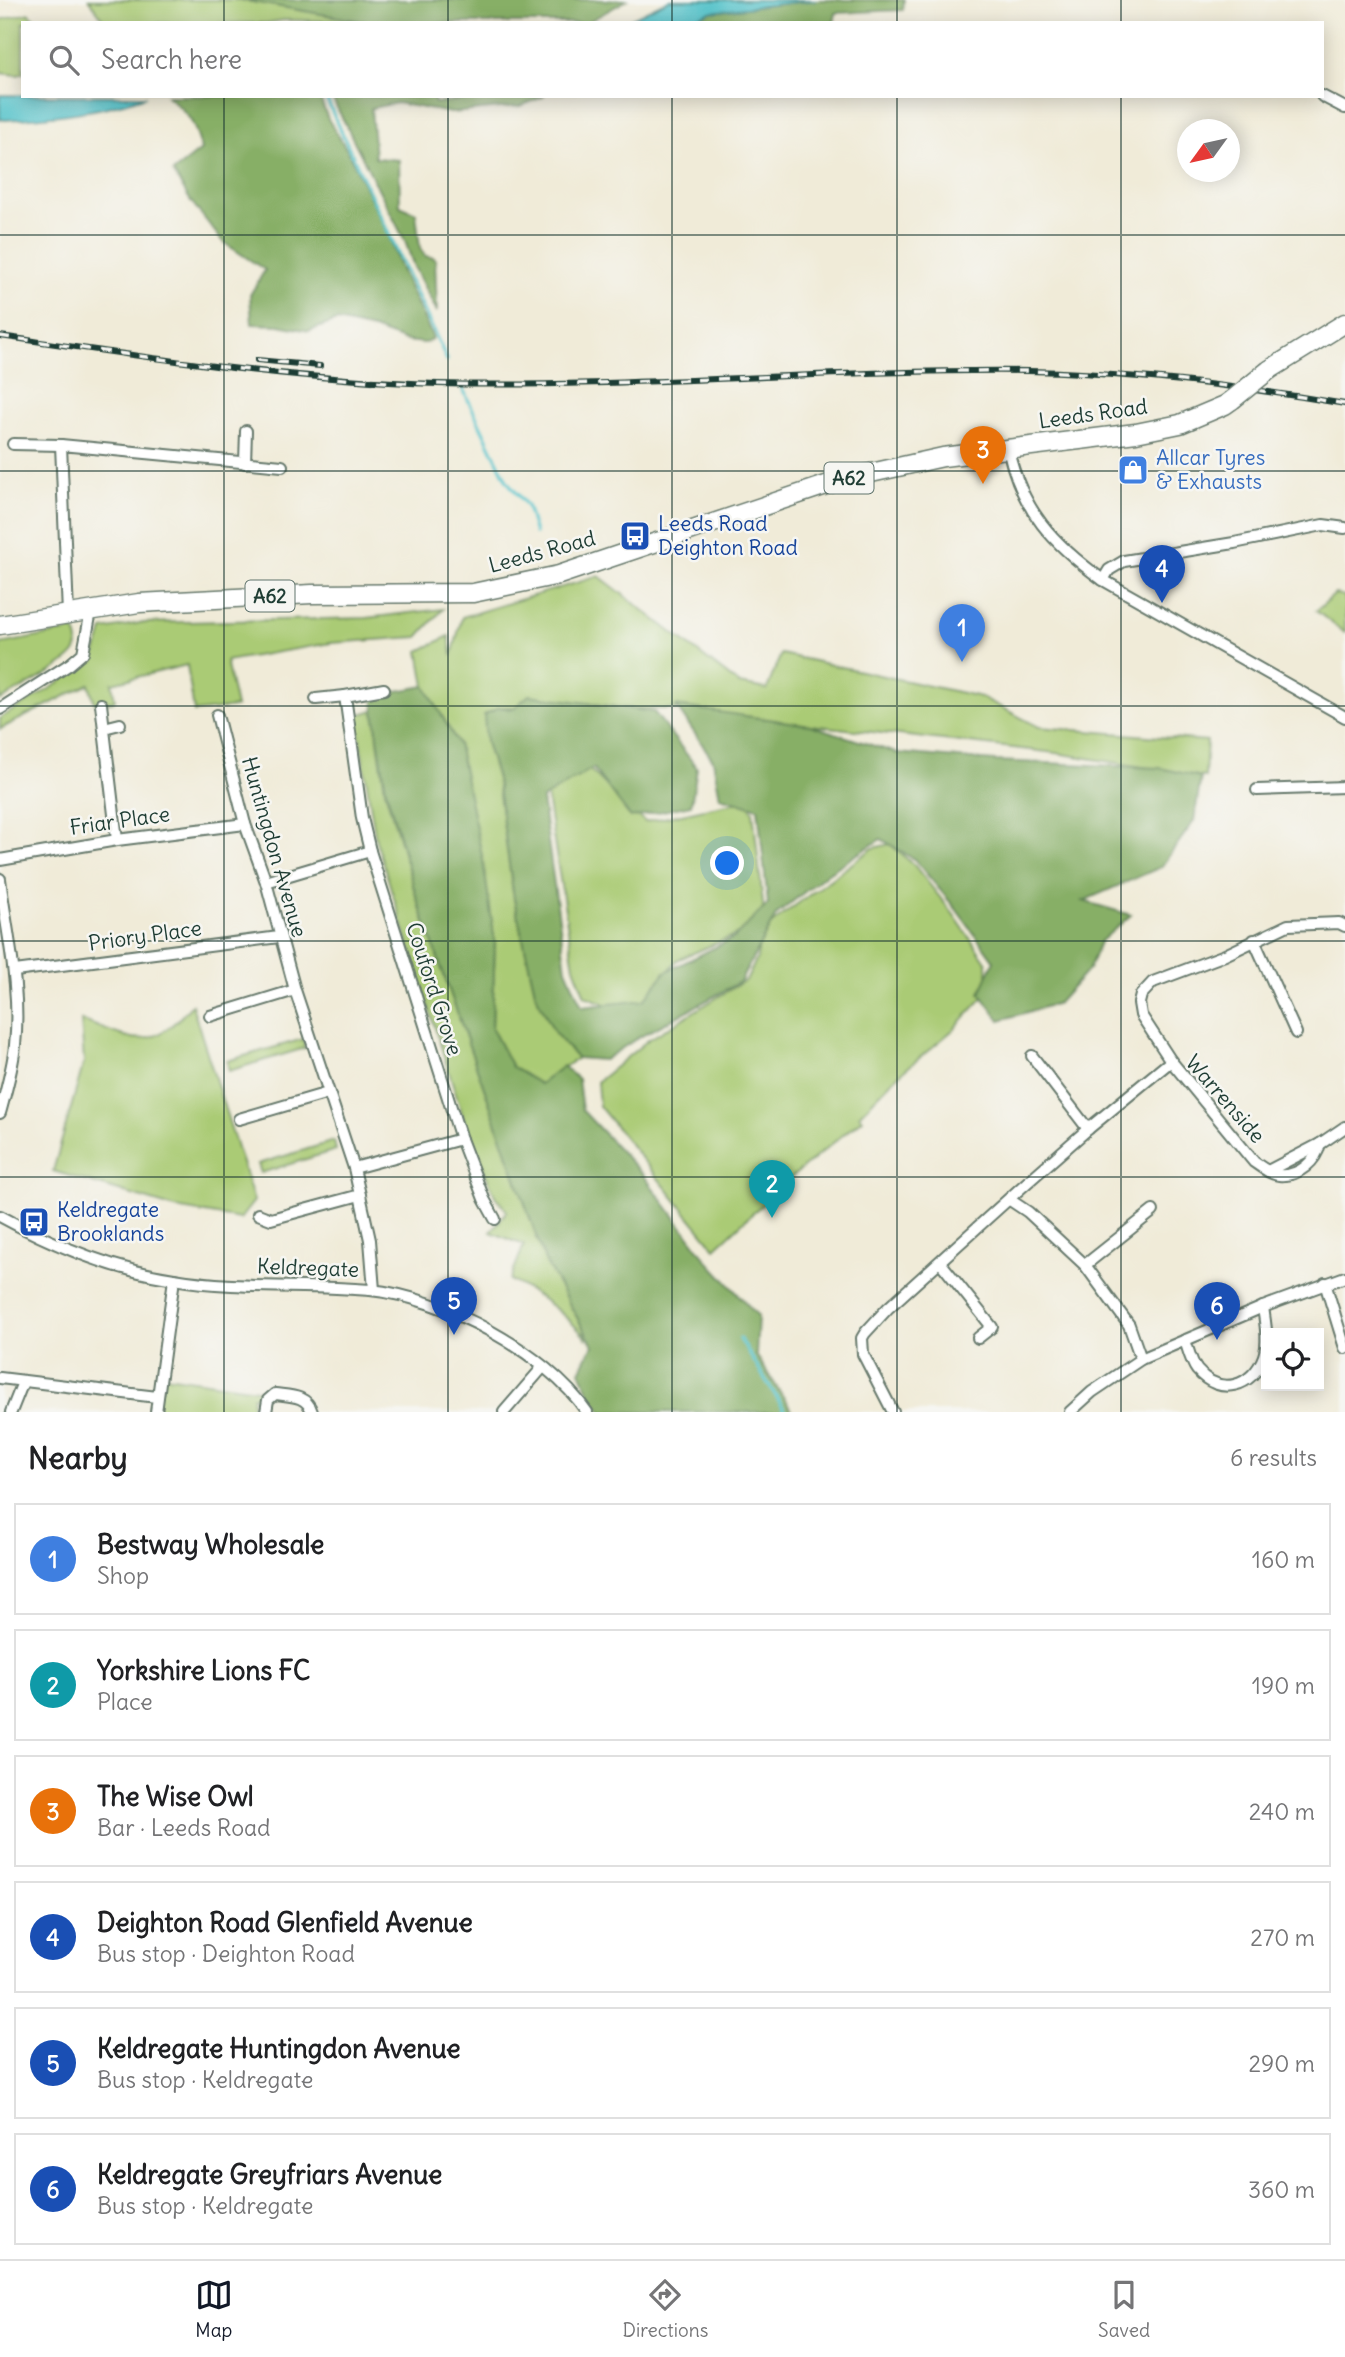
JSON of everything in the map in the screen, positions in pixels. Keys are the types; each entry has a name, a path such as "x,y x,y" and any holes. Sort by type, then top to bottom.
{"main road":[{"name":"Leeds Road","path":"0,625 139,603 300,594 473,593 559,575 844,479 943,457 1136,433 1180,424 1225,405 1269,370 1345,323"}],"street":[{"path":"1324,97 1345,108"},
{"path":"244,463 246,431"},
{"path":"13,444 61,445 282,466"},
{"path":"61,445 68,614"},
{"path":"1008,449 1015,479 1046,532 1073,559 1103,580 1345,717"},
{"path":"1103,580 1109,570 1124,561 1323,525 1345,528"},
{"path":"0,709 71,664 83,653 91,611"},
{"path":"316,699 384,690"},
{"name":"Couford Grove","path":"345,696 362,817 370,851 461,1139 484,1199 495,1219"},
{"path":"101,704 117,840"},
{"name":"Huntingdon Avenue","path":"217,715 245,824 266,882 295,990 354,1168 370,1240 374,1290"},
{"path":"104,729 120,724"},
{"path":"1257,790 1345,787"},
{"name":"Friar Place","path":"0,860 117,840 245,824"},
{"path":"266,882 370,851"},
{"path":"0,879 2,916 15,971 15,1045 0,1113"},
{"path":"1171,1061 1141,1015 1141,995 1153,982 1225,955 1287,925 1339,923 1345,926"},
{"name":"Priory Place","path":"15,971 279,937"},
{"path":"1254,940 1296,1033"},
{"path":"210,1016 295,990"},
{"path":"1032,1056 1088,1129"},
{"name":"Warrenside","path":"893,1412 863,1354 862,1338 888,1308 1088,1129 1171,1061 1248,1156 1268,1171 1320,1144 1345,1127"},
{"path":"239,1119 328,1093"},
{"path":"354,1168 461,1139"},
{"path":"258,1214 271,1219 360,1195"},
{"path":"1010,1200 1028,1212 1085,1265 1129,1325 1142,1359"},
{"path":"1085,1265 1153,1211"},
{"name":"Keldregate","path":"0,1216 34,1234 85,1254 174,1279 268,1287 374,1290 406,1297 468,1318 522,1350 563,1383 587,1412"},
{"path":"940,1262 992,1327 978,1338"},
{"path":"1070,1412 1092,1392 1142,1359 1263,1307 1345,1277"},
{"path":"156,1412 174,1279"},
{"path":"1325,1283 1345,1348"},
{"path":"1185,1340 1196,1369 1210,1381 1227,1387 1249,1380 1265,1354 1263,1307"},
{"path":"504,1412 542,1367"},
{"path":"0,1378 157,1398"},
{"path":"10,1412 23,1382"},
{"path":"266,1412 268,1399 275,1394 300,1397 310,1405 312,1412"}],"green space":[{"path":"89,0 241,0 363,21 284,20 105,21"},
{"path":"241,0 627,0 590,21 361,21"},
{"path":"816,0 904,0 903,10 836,13 834,21 688,21 710,12"},
{"path":"29,13 37,21 21,21 21,74 18,75 0,73 0,20"},
{"path":"169,98 320,98 328,119 347,150 387,231 400,267 433,338 425,343 406,341 373,329 337,321 309,331 279,325 252,324 250,295 265,270 223,242 190,200 173,172 201,150 190,119"},
{"path":"332,98 433,98 435,103 485,98 540,98 521,106 451,113 397,103 371,108 375,158 399,160 400,206 416,213 420,248 425,256 435,258 437,312 414,267 405,241"},
{"path":"599,576 739,684 767,689 781,654 981,697 1039,727 1207,741 1205,777 1056,753 670,709 499,707 486,742 497,779 514,899 536,996 555,1033 577,1058 540,1084 512,1067 492,1029 495,942 458,744 425,686 419,651 449,636 452,656 462,617"},
{"path":"1335,594 1345,596 1345,633 1316,611"},
{"path":"443,609 418,637 331,643 226,661 236,707 194,712 187,665 112,683 115,701 95,704 89,684 0,729 0,718 56,685 95,656 103,630 140,623 366,618"},
{"path":"74,630 78,646 71,657 41,678 0,700 0,644"},
{"path":"425,686 458,744 483,860 495,942 492,1029 512,1067 540,1084 563,1066 578,1079 582,1110 644,1176 707,1260 758,1316 756,1355 793,1412 602,1412 591,1396 580,1371 593,1345 546,1263 417,899 386,790 374,695"},
{"path":"529,695 654,712 697,768 691,805 631,818 593,768 542,799 566,969 582,1007 644,1000 665,972 734,938 768,904 758,808 720,797 713,760 676,706 810,725 896,753 995,761 1160,768 1201,777 1194,821 1161,867 1083,901 1131,915 1100,942 1089,969 1058,1003 1000,1020 980,993 994,961 956,909 915,860 881,839 828,873 776,915 740,982 636,1039 604,1060 577,1058 555,1033 536,996 514,899 497,779 486,742 484,715 499,707 513,709"},
{"path":"374,710 385,791 417,899 546,1263 587,1339 552,1305 510,1280 524,1245 491,1232 507,1211 495,1196 468,1132 376,841 356,715"},
{"path":"587,767 645,822 745,800 753,811 764,913 745,931 677,960 645,1004 616,1008 585,996 574,967 546,791"},
{"path":"890,844 914,865 954,915 987,963 988,992 953,1030 893,1080 859,1115 862,1119 793,1176 715,1248 599,1106 597,1082 648,1040 747,979 757,958 760,935 781,916 873,848"},
{"path":"192,1005 254,1201 240,1219 175,1208 53,1171 84,1062 81,1020 141,1039 164,1031"},
{"path":"303,1039 305,1048 229,1071 227,1061"},
{"path":"334,1141 336,1150 261,1173 258,1164"},
{"path":"159,1375 264,1390 263,1397 253,1396 251,1412 156,1411"}],"water":[{"path":"669,0 816,0 710,12 688,21 626,21"},
{"path":"0,95 21,95 21,98 139,98 76,113 0,119"}],"waterway":[{"path":"326,98 447,360"},
{"path":"462,387 507,481 527,506 535,533"},
{"path":"740,1339 786,1412"}],"railway":[{"path":"0,336 218,366 383,382 512,385 1028,371 1108,374 1187,382 1345,404"},
{"path":"257,360 320,366"}],"place":[{"name":"Allcar Tyres & Exhausts","path":"1133,470"},
{"name":"The Wise Owl","path":"983,484"},
{"name":"Leeds Road Deighton Road","path":"635,536"},
{"name":"Deighton Road Glenfield Avenue","path":"1162,603"},
{"name":"Bestway Wholesale","path":"962,662"},
{"name":"Yorkshire Lions FC","path":"772,1218"},
{"name":"Keldregate Brooklands","path":"34,1222"},
{"name":"Keldregate Huntingdon Avenue","path":"454,1335"},
{"name":"Keldregate Greyfriars Avenue","path":"1217,1340"}]}
